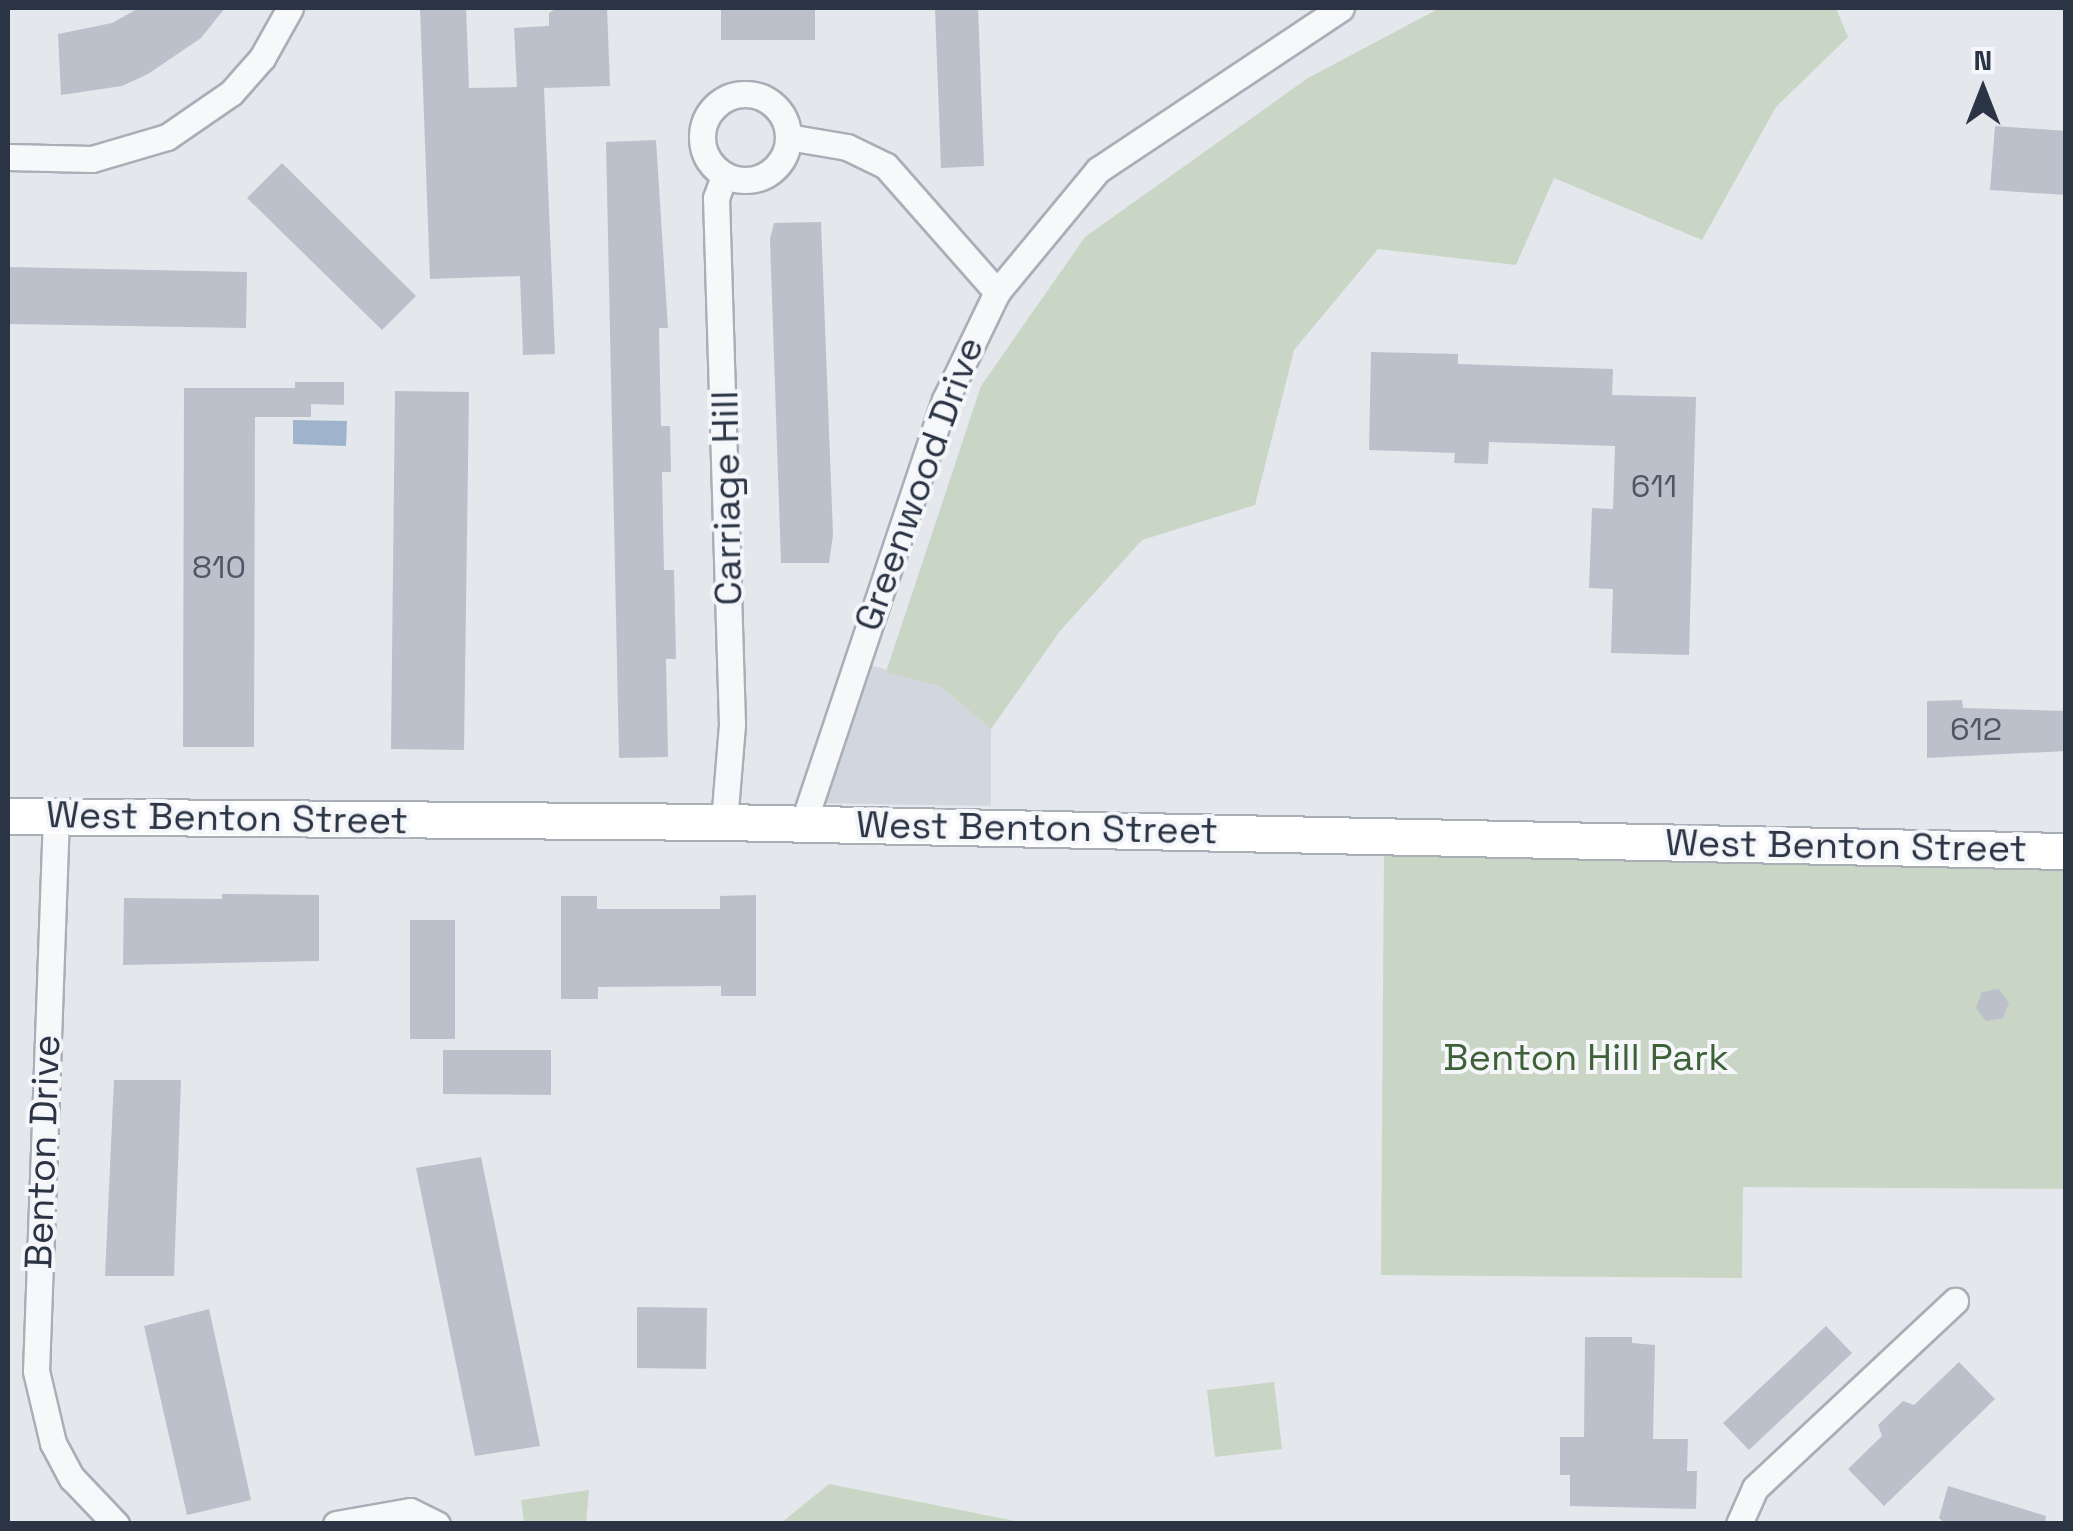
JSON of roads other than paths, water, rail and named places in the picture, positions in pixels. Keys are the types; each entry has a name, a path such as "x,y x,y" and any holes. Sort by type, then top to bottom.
{"street":[{"path":"8,157 92,160 167,137 232,92 262,58 290,8"},
{"name":"Greenwood Drive","path":"804,824 945,400 997,292 1098,170 1341,8"},
{"path":"745,94 760,97 782,115 788,137 785,154 765,176 724,176 704,153 701,138 716,105 745,94"},
{"path":"788,137 848,147 886,166 997,292"},
{"name":"Carriage Hill","path":"724,176 716,198 732,724 724,822"},
{"name":"West Benton Street","path":"8,816 724,822 2066,851"},
{"name":"Benton Drive","path":"56,816 36,1371 53,1443 72,1478 116,1524"},
{"path":"1740,1524 1755,1488 1955,1301"},
{"path":"336,1524 410,1512 437,1524"}],"water":[{"path":"293,420 347,421 346,446 293,444"}],"park label":[{"name":"Benton Hill Park","path":"1586,1058"}]}
